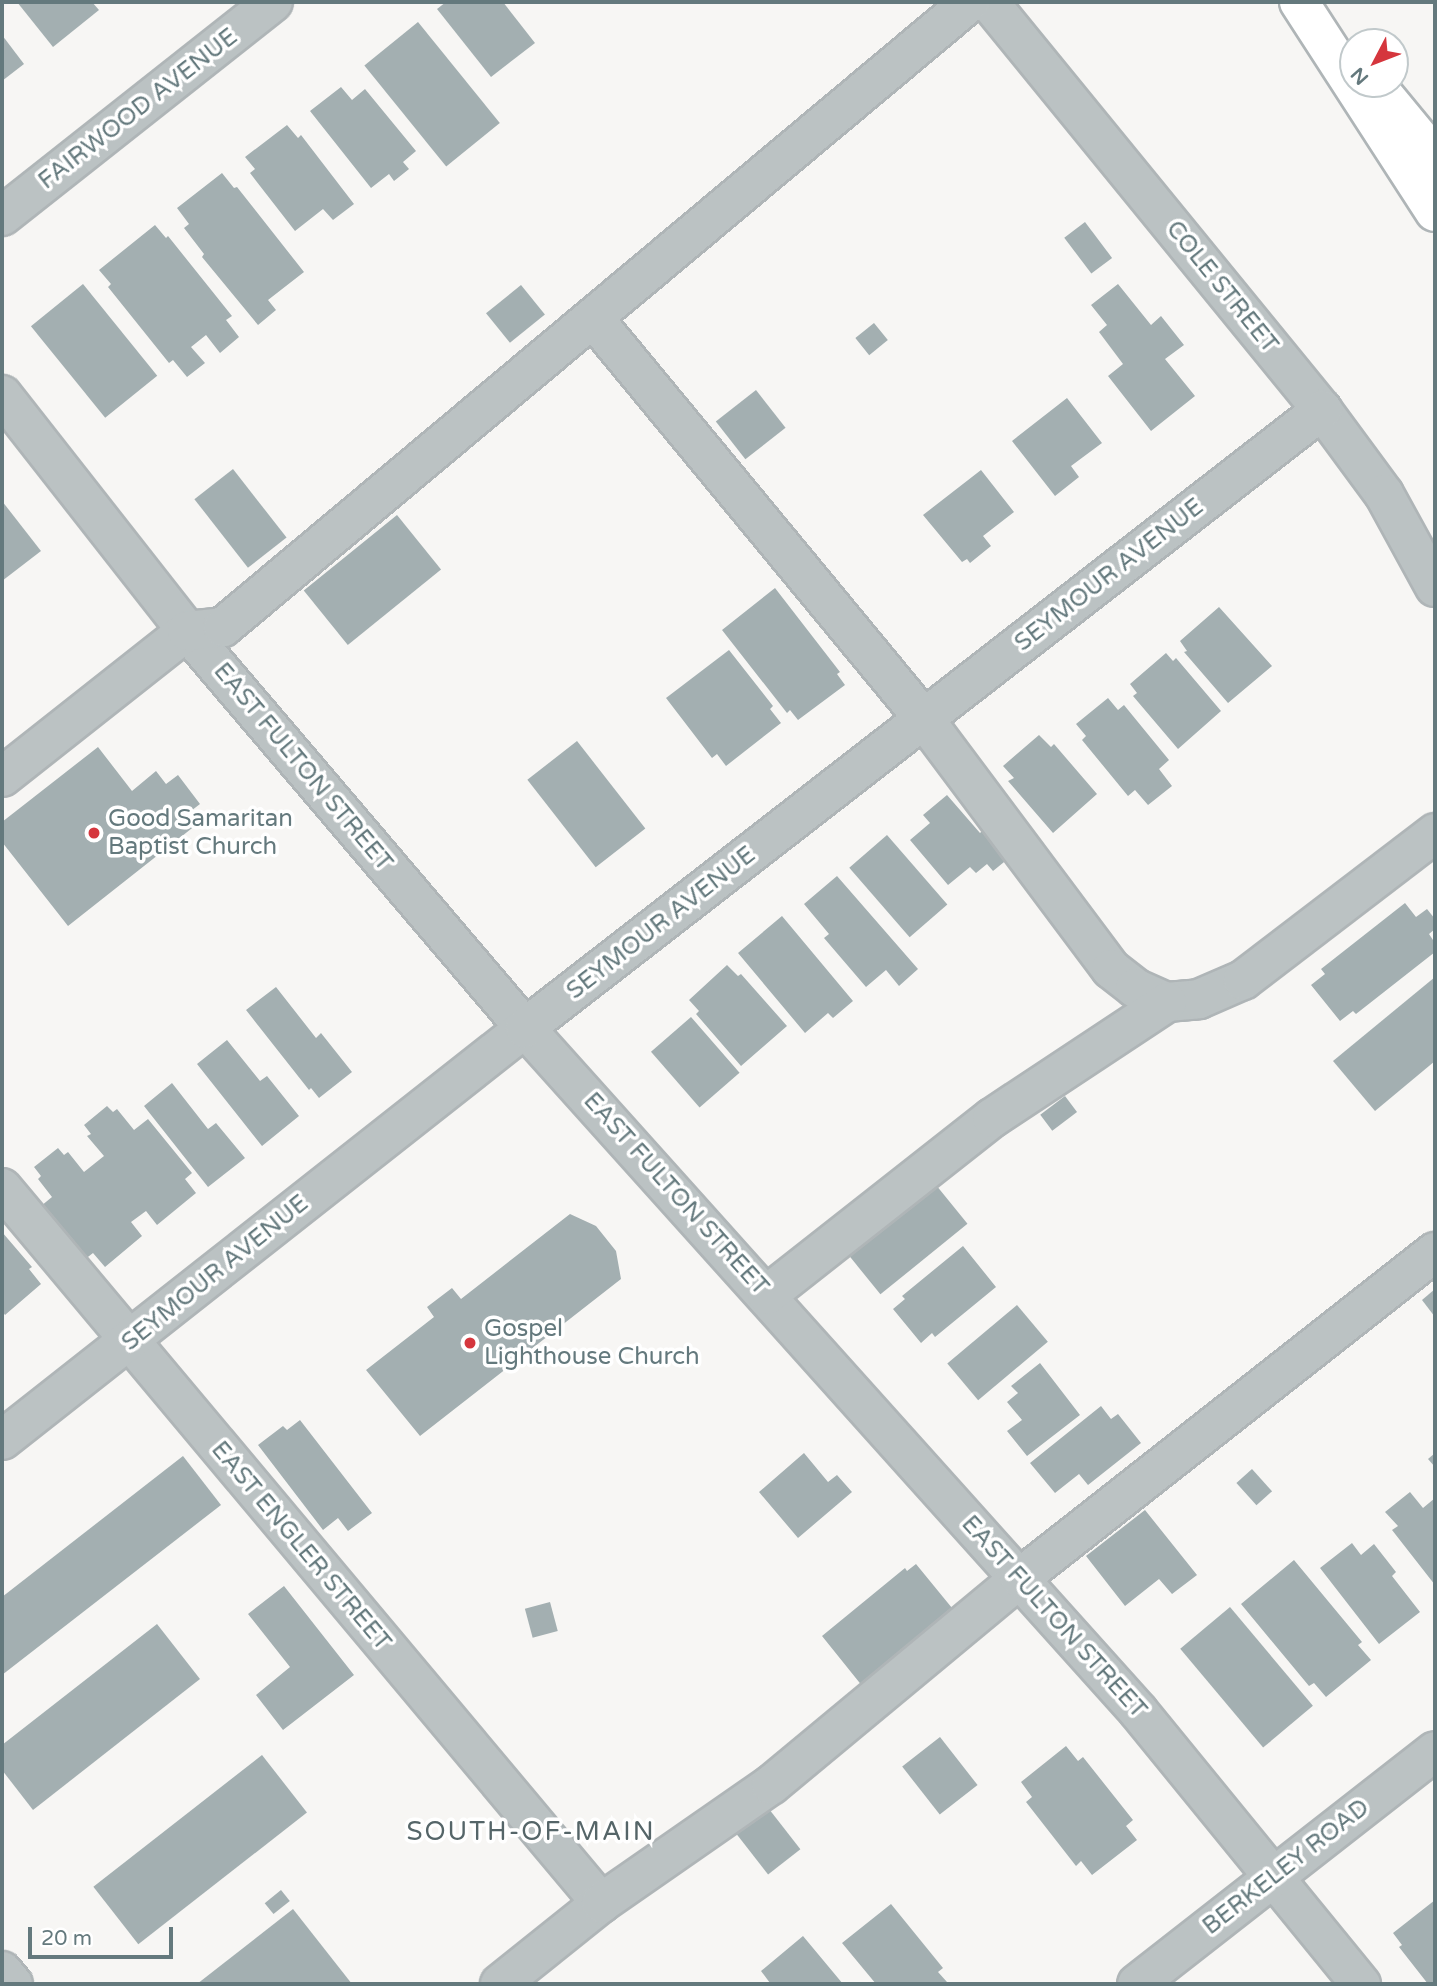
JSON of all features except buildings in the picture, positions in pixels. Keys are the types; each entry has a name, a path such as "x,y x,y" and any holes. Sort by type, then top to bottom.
{"highway":[{"path":"1298,2 1435,212"},
{"path":"1307,2 1339,41"},
{"path":"1387,98 1435,157"}],"street":[{"name":"FAIRWOOD AVENUE","path":"2,216 273,2"},
{"path":"2,777 187,631 223,628 970,2"},
{"name":"COLE STREET","path":"989,2 1322,410 1384,494 1435,587"},
{"path":"593,318 924,719 1111,969 1135,988 1167,1002"},
{"name":"EAST FULTON STREET","path":"2,396 187,631 525,1028 767,1294 1139,1711 1361,1984"},
{"name":"SEYMOUR AVENUE","path":"2,1440 130,1342 525,1028 1322,410"},
{"path":"767,1294 992,1118 1167,1002 1199,999 1243,980 1435,833"},
{"name":"EAST ENGLER STREET","path":"2,1188 601,1903"},
{"path":"500,1984 601,1903 771,1785 1020,1578 1435,1252"},
{"name":"BERKELEY ROAD","path":"1137,1984 1435,1751"},
{"path":"2,1971 13,1984"}],"place":[{"name":"Good Samaritan Baptist Church","path":"94,833"},
{"name":"Gospel Lighthouse Church","path":"470,1343"}],"district":[{"name":"SOUTH-OF-MAIN","path":"531,1832"}]}
